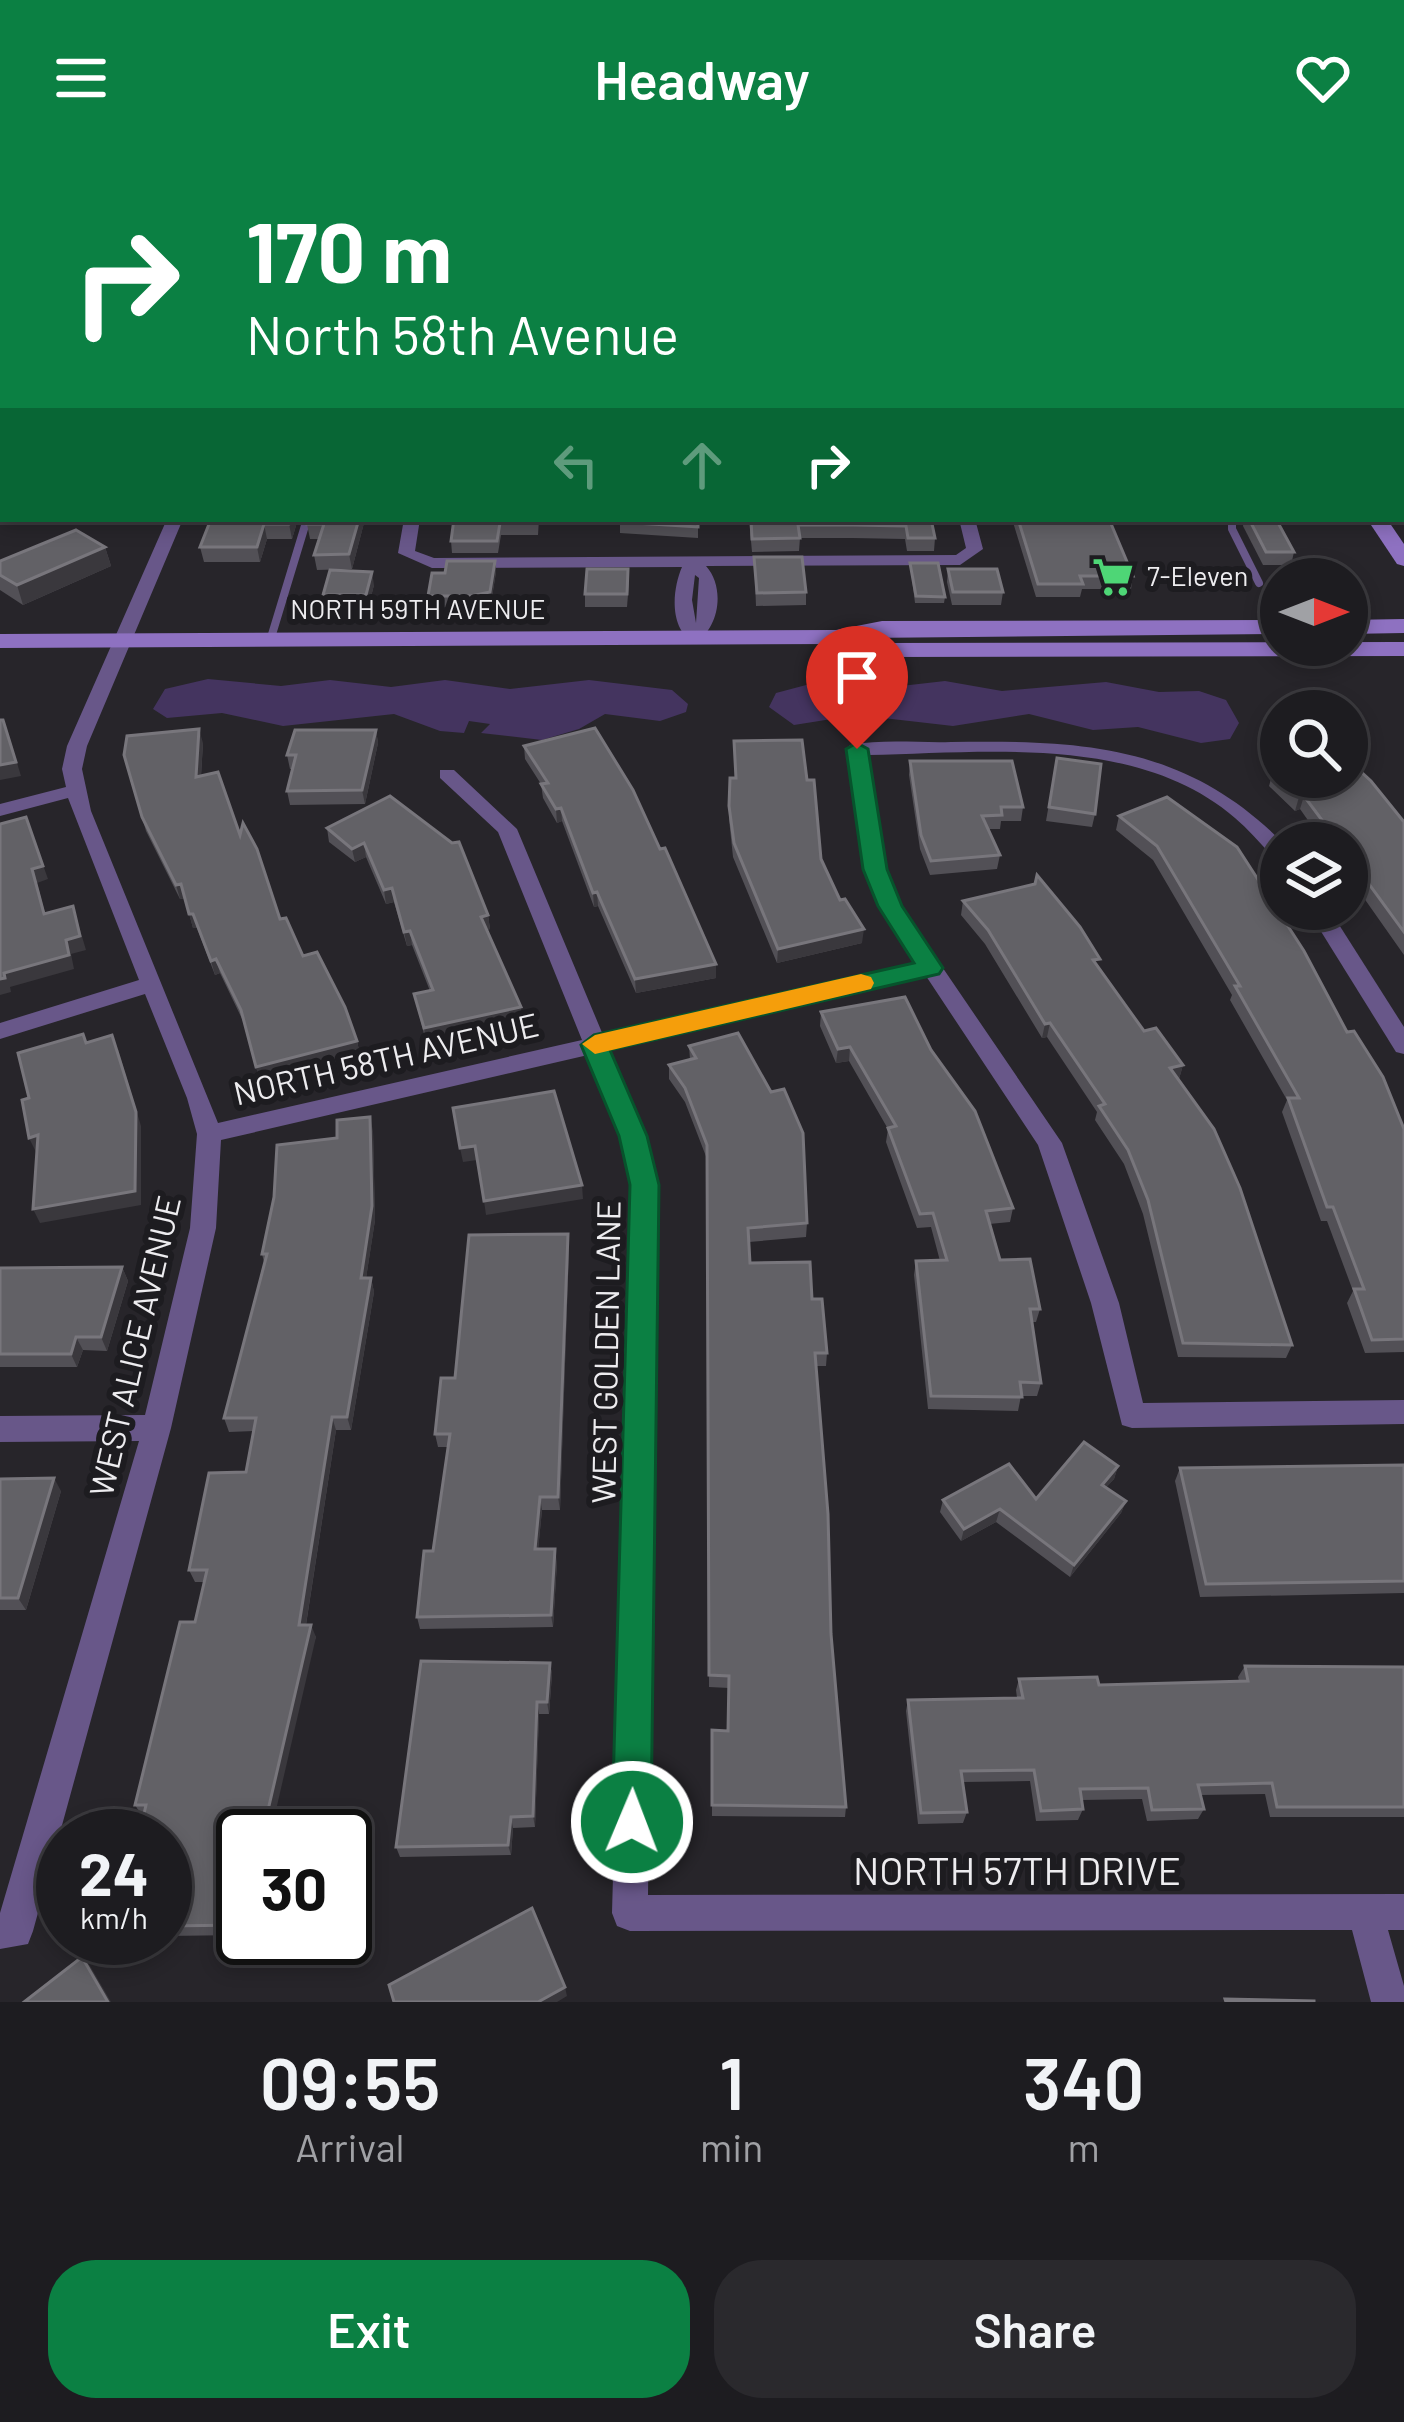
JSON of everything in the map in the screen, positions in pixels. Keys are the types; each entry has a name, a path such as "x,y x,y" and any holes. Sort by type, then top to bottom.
{"main road":[{"path":"1379,522 1404,560"},
{"path":"1368,627 1404,626"},
{"name":"NORTH 59TH AVENUE","path":"0,641 836,637 882,628 1260,627"},
{"name":"NORTH 59TH AVENUE","path":"836,637 882,650 1404,649"}],"street":[{"path":"0,810 74,791 76,746 174,522"},
{"path":"411,522 406,553 413,560 693,562 946,561 970,557 975,549 968,522"},
{"path":"693,562 684,576 683,619 694,638"},
{"path":"1260,831 1237,806 1171,772 1113,755 1077,750 857,749 875,869 890,906 1050,1143 1105,1303 1132,1417 1404,1412"},
{"name":"WEST GOLDEN LANE","path":"447,774 507,829 633,1136 645,1185 630,1912"},
{"name":"WEST ALICE AVENUE","path":"8,1931 157,1428 203,1228 209,1134 74,791"},
{"path":"1331,930 1404,1046"},
{"name":"NORTH 58TH AVENUE","path":"209,1134 930,968"},
{"path":"0,1031 153,984"},
{"path":"0,1429 157,1428"},
{"name":"NORTH 57TH DRIVE","path":"630,1912 1404,1912"},
{"path":"1366,1912 1390,2002"}],"lane":[{"path":"270,640 306,522"},
{"path":"1232,522 1259,583"}],"shaded area":[{"path":"208,679 281,686 330,680 391,687 445,680 510,689 589,680 672,690 688,704 686,712 660,721 605,714 579,729 542,740 481,733 490,724 469,721 464,733 440,731 394,714 283,726 222,713 167,718 153,709 165,689"},
{"path":"945,681 1002,691 1106,682 1159,692 1199,691 1226,700 1239,723 1230,739 1201,743 1138,727 1093,730 1029,714 953,726 857,715 794,725 769,707 776,693 810,684 866,690"}],"building":[{"path":"210,522 290,522 264,524 257,547 200,547"},
{"path":"358,522 349,554 314,555 324,524 307,524"},
{"path":"454,522 537,522 500,523 497,541 451,541"},
{"path":"620,522 698,522 698,527"},
{"path":"751,522 932,522 935,538 908,538 906,526 798,525 800,538 752,539"},
{"path":"1019,522 1110,522 1133,576 1080,576 1083,584 1038,584"},
{"path":"1251,522 1278,522 1294,552 1266,552"},
{"path":"76,530 105,547 17,585 0,575 0,561"},
{"path":"754,557 802,557 806,592 757,593"},
{"path":"447,561 495,561 490,592 428,596 432,573 445,573"},
{"path":"910,563 938,563 945,597 916,596"},
{"path":"587,569 628,569 627,594 585,594"},
{"path":"948,569 997,569 1003,592 953,592"},
{"path":"330,570 372,572 366,595 323,595"},
{"path":"0,720 16,762 0,765"},
{"path":"595,728 633,790 660,849 665,848 716,964 635,979 597,892 593,893 561,808 556,809 541,784 548,783 524,746"},
{"path":"199,729 196,777 218,772 240,835 243,823 257,849 280,919 286,918 303,956 317,952 357,1041 256,1067 241,1010 216,959 211,961 181,884 176,885 142,817 124,755 127,736"},
{"path":"295,730 376,730 362,790 287,791 296,755 287,755"},
{"path":"802,740 807,780 814,780 821,859 840,900 845,899 864,929 778,949 734,843 729,806 730,778 736,778 734,741"},
{"path":"1057,758 1101,764 1095,814 1049,807"},
{"path":"910,761 1012,761 1023,807 1001,807 1002,815 982,816 1000,855 931,861 921,835"},
{"path":"1368,778 1404,822 1404,932 1368,883 1368,822 1323,822 1305,798 1368,798"},
{"path":"390,796 452,843 459,842 488,915 481,917 521,1007 424,1028 414,994 433,990 410,931 404,932 392,888 384,890 364,843 352,849 327,828"},
{"path":"1167,797 1237,847 1260,883 1260,930 1290,930 1347,1032 1354,1031 1383,1077 1404,1129 1404,1339 1372,1340 1354,1289 1364,1289 1333,1207 1327,1207 1288,1098 1299,1098 1157,846 1119,816"},
{"path":"26,817 43,866 32,869 44,914 73,906 80,936 66,940 69,955 4,973 5,978 0,979 0,824"},
{"path":"1037,875 1080,927 1100,959 1093,960 1144,1031 1156,1028 1183,1065 1170,1068 1214,1129 1240,1188 1292,1345 1183,1343 1148,1200 1128,1150 1099,1106 1105,1104 1050,1023 1045,1024 988,930 963,901 1035,884"},
{"path":"905,997 931,1050 975,1111 1013,1208 986,1211 1000,1260 1030,1259 1040,1309 1030,1309 1041,1383 1020,1382 1022,1397 931,1396 916,1261 947,1260 933,1213 920,1214 888,1128 896,1126 850,1047 838,1049 821,1012"},
{"path":"738,1033 771,1092 784,1089 803,1133 807,1223 748,1228 750,1263 810,1262 812,1299 822,1299 827,1353 815,1353 846,1807 712,1805 712,1730 728,1731 729,1676 709,1675 707,1145 685,1088 669,1065 696,1058 689,1046"},
{"path":"83,1034 86,1043 112,1035 136,1112 135,1191 33,1209 38,1135 29,1138 22,1100 29,1098 18,1053"},
{"path":"554,1091 582,1185 484,1201 475,1146 460,1148 453,1108"},
{"path":"370,1117 372,1206 361,1278 371,1278 347,1417 332,1417 299,1625 311,1625 268,1809 216,1809 216,1925 192,1926 192,1809 135,1805 180,1622 195,1622 207,1570 189,1570 209,1473 246,1472 256,1418 224,1418 267,1254 262,1254 274,1197 277,1145 337,1138 337,1120"},
{"path":"568,1234 558,1497 540,1497 535,1549 555,1549 551,1615 417,1617 424,1551 433,1551 450,1434 435,1434 441,1378 455,1378 469,1235"},
{"path":"122,1267 101,1337 76,1337 71,1354 0,1354 0,1268"},
{"path":"1084,1442 1118,1466 1102,1485 1126,1501 1074,1565 1000,1509 964,1529 943,1500 1009,1464 1036,1499"},
{"path":"1404,1465 1404,1581 1206,1584 1180,1468"},
{"path":"54,1478 18,1598 0,1598 0,1479"},
{"path":"421,1661 550,1663 547,1702 537,1702 533,1816 511,1817 508,1845 396,1847"},
{"path":"1245,1666 1404,1667 1404,1807 1277,1807 1272,1783 1198,1785 1204,1809 1152,1810 1148,1788 1080,1789 1083,1809 1041,1811 1034,1770 961,1771 967,1812 921,1813 908,1700 1023,1698 1019,1679 1097,1677 1099,1685 1248,1681"},
{"path":"532,1908 565,1987 538,2002 394,2002 389,1985"},
{"path":"72,1965 87,1965 108,2002 24,2002"},
{"path":"1314,2001 1314,2002 1226,2002"}],"slow traffic":[{"path":"595,1044 861,983"}],"place":[{"name":"7-Eleven","path":"1113,577"}],"route":[{"path":"632,1822 645,1185 633,1136 594,1045 930,968 890,906 875,869 857,749"}]}
